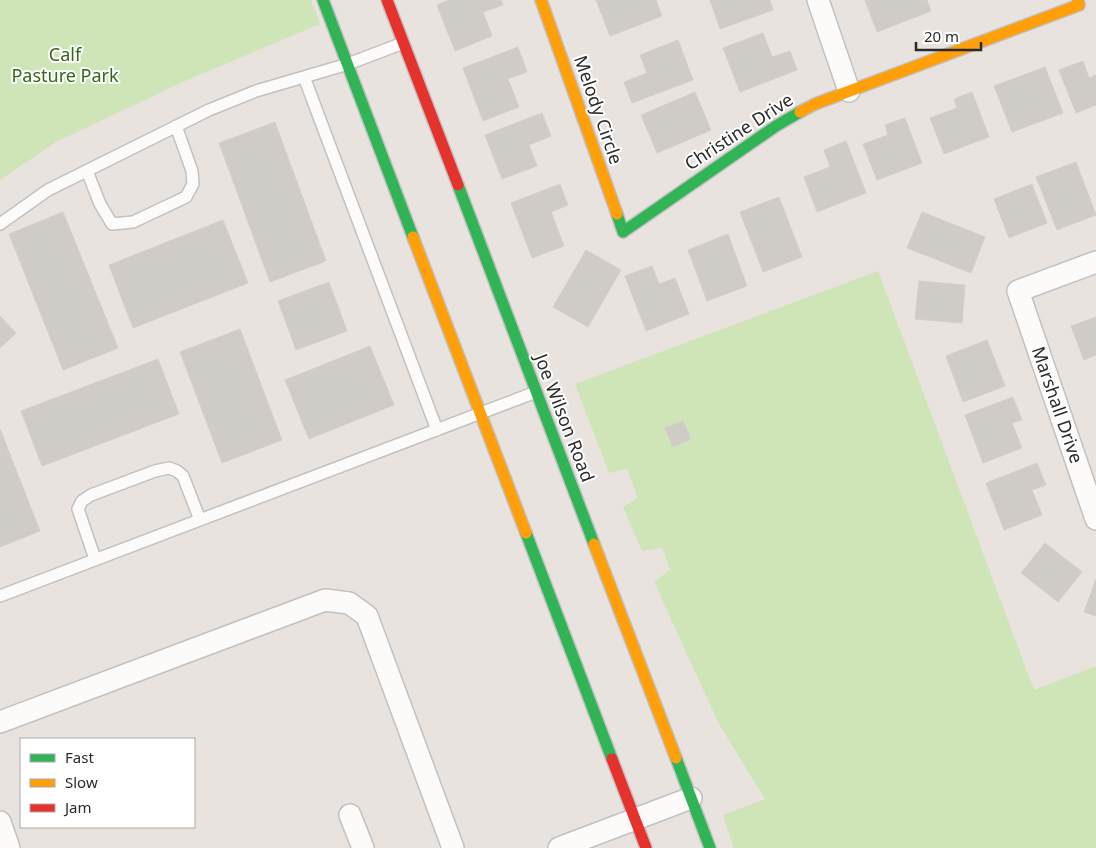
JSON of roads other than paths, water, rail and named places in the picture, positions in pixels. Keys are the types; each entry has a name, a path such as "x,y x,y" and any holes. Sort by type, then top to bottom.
{"main road":[{"path":"323,0 646,848"},
{"name":"Joe Wilson Road","path":"386,0 710,848"},
{"name":"Melody Circle","path":"541,0 623,232"},
{"name":"Christine Drive","path":"623,232 776,126 815,104 1079,3"}],"street":[{"path":"818,0 849,91"},
{"name":"Marshall Drive","path":"1096,262 1018,291 1096,520"},
{"path":"0,722 325,600 350,603 366,616 453,848"},
{"path":"559,848 691,798"},
{"path":"350,816 362,848"},
{"path":"0,822 8,848"}],"lane":[{"path":"0,224 48,190 209,110 256,92 348,64 404,43"},
{"path":"304,77 437,430"},
{"path":"87,171 100,204 112,224 133,222 186,197 193,184 192,171 176,126"},
{"path":"0,596 536,392"},
{"path":"95,559 78,509 82,501 91,495 155,471 169,468 184,476 200,520"}],"park label":[{"name":"Calf Pasture Park","path":"65,65"}]}
